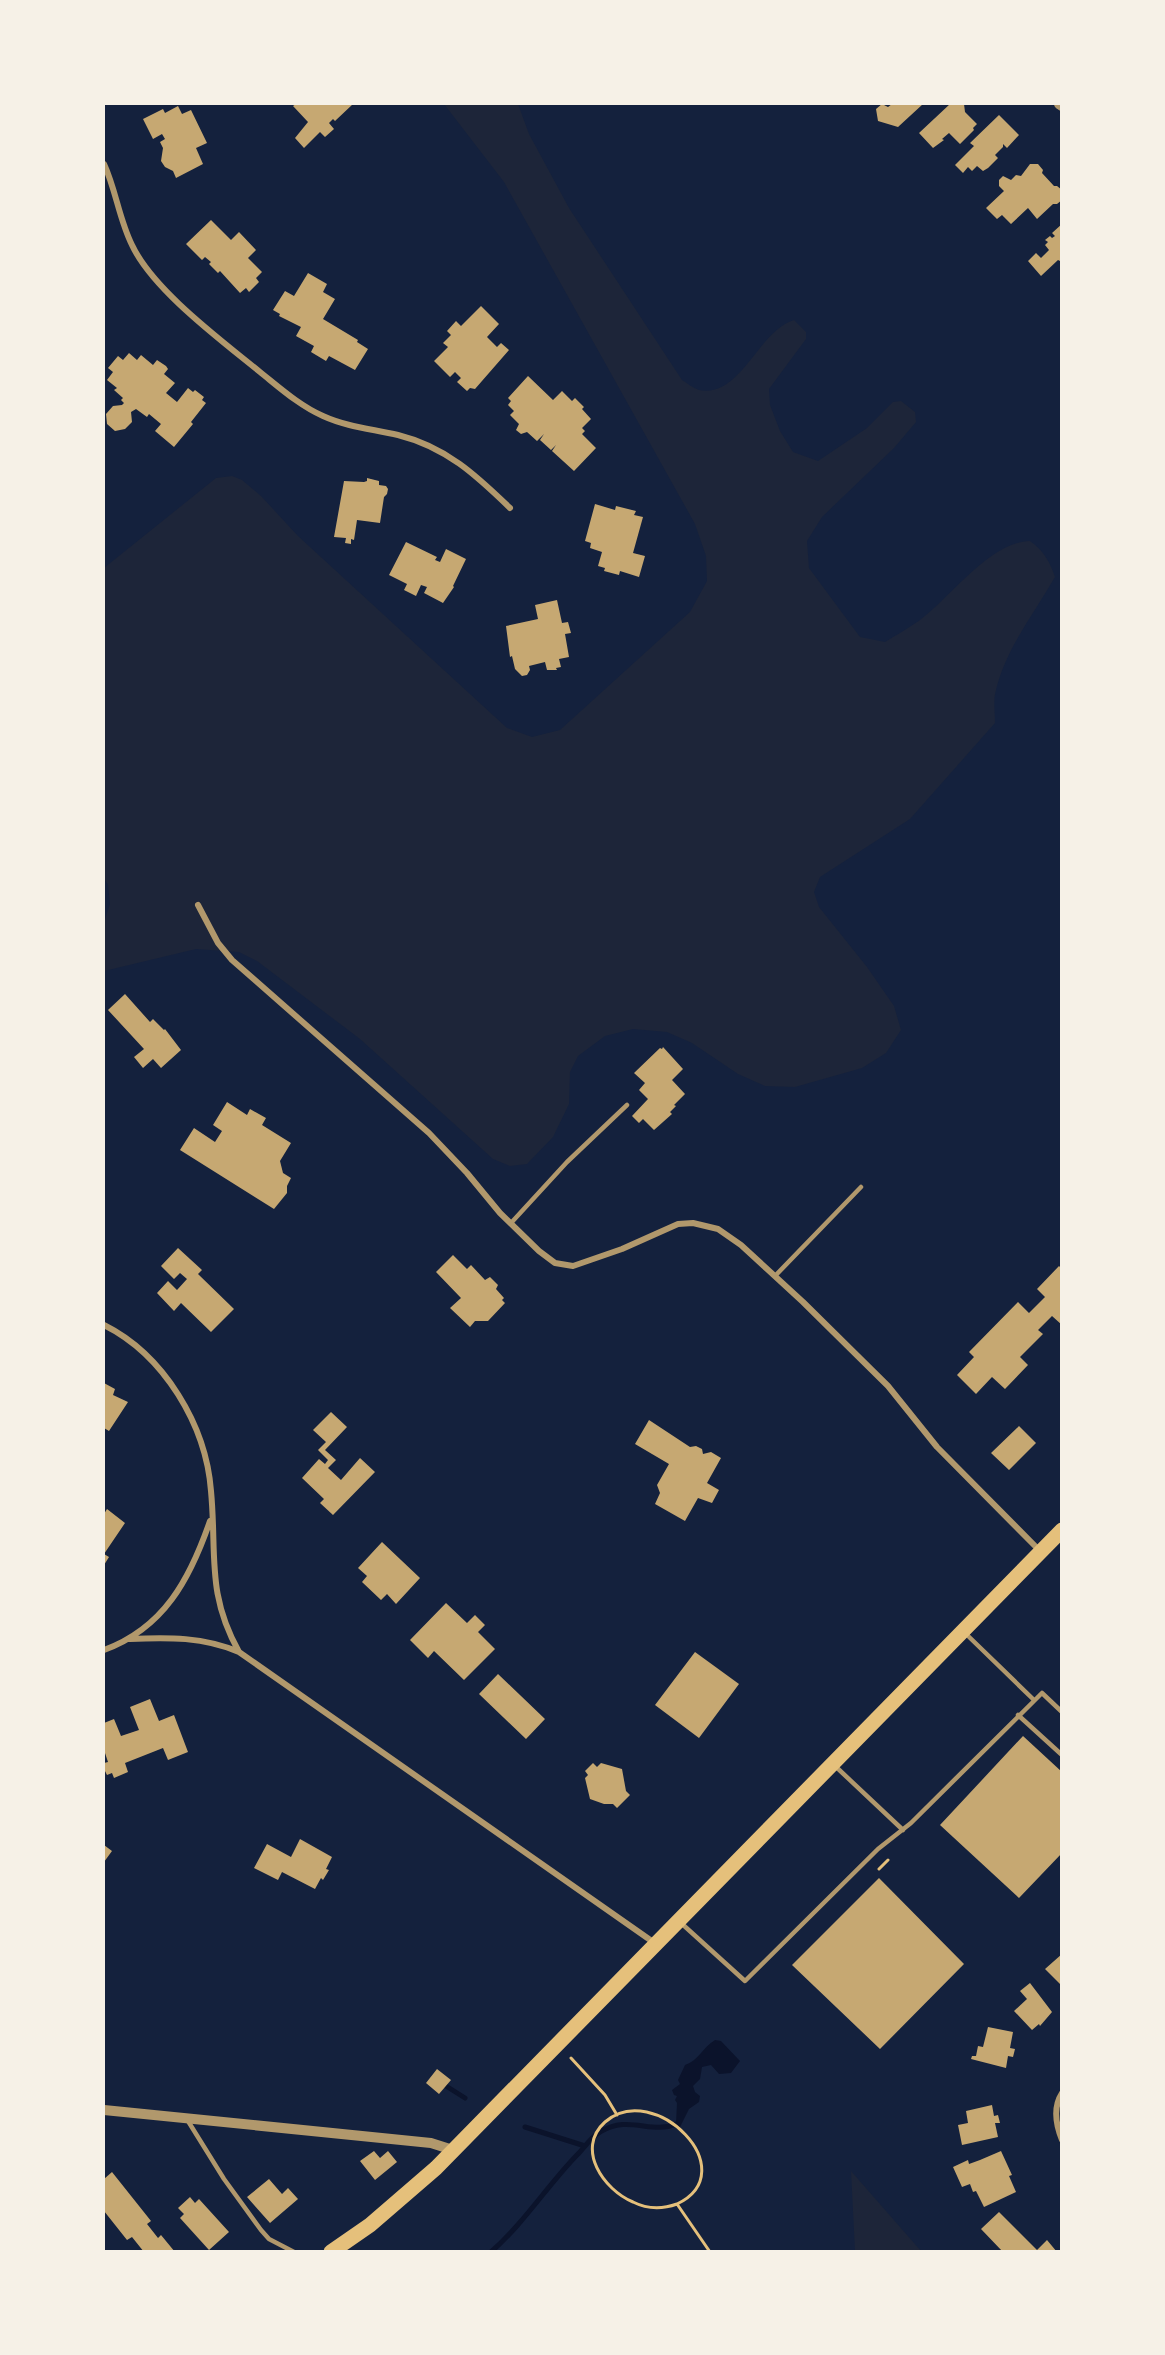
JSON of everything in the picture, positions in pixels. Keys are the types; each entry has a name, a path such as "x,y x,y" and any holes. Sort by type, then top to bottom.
{"main road":[{"path":"331,2252 370,2225 412,2190 453,2150 1062,1530"}],"street":[{"path":"104,164 128,235 146,267 166,291 241,356 299,402 323,416 348,426 398,435 446,454 470,470 510,508"},
{"path":"198,905 218,943 232,960 429,1133 539,1251 555,1263 566,1266 622,1250 678,1224 693,1222 718,1229 741,1245 775,1276 888,1386 937,1446 1040,1552"},
{"path":"104,1325 130,1342 154,1363 174,1388 191,1418 207,1463 211,1491 213,1570 220,1613 239,1652"},
{"path":"104,1650 130,1639 158,1617 188,1577 211,1518"},
{"path":"130,1639 201,1640 221,1644 239,1652 656,1944"},
{"path":"1062,2093 1058,2098 1056,2114 1062,2140"},
{"path":"104,2110 430,2143 453,2150"}],"lane":[{"path":"511,1223 567,1162 627,1105"},
{"path":"775,1276 861,1187"},
{"path":"963,1630 1034,1700"},
{"path":"679,1921 745,1981 878,1849 903,1830 1042,1693 1062,1712"},
{"path":"1018,1715 1062,1755"},
{"path":"832,1763 903,1830"},
{"path":"187,2119 224,2179 261,2230 269,2239 294,2252"}],"path":[{"path":"879,1869 888,1860"},
{"path":"571,2058 605,2095 617,2115"},
{"path":"642,2112 661,2117 678,2127 691,2141 701,2165 700,2182 692,2195 668,2207 651,2207 623,2197 608,2185 598,2171 593,2145 603,2124 617,2115 642,2112"},
{"path":"677,2204 710,2252"}],"shaded area":[{"path":"444,104 518,104 529,134 569,208 682,380 699,390 714,390 726,384 738,375 769,337 794,320 806,332 806,339 769,389 770,405 780,431 793,452 818,461 867,428 893,402 901,401 915,412 916,422 894,448 822,517 807,541 809,568 860,637 885,642 920,620 986,560 1015,544 1030,541 1035,545 1046,557 1055,577 1006,660 995,694 995,723 910,819 820,877 814,892 819,907 867,967 894,1006 901,1030 886,1053 862,1068 795,1087 765,1086 738,1074 692,1043 667,1032 633,1029 605,1036 578,1056 570,1072 569,1104 553,1137 527,1164 510,1166 493,1159 360,1039 257,961 239,952 196,949 104,971 104,922 110,904 108,885 104,878 104,568 216,478 232,476 242,480 261,496 298,536 507,728 532,737 560,730 690,612 707,581 706,556 695,524 504,182"},
{"path":"715,2040 721,2041 740,2061 731,2073 719,2074 711,2065 702,2067 700,2079 693,2086 695,2092 700,2096 699,2102 689,2109 679,2129 676,2124 677,2103 675,2100 677,2096 672,2090 680,2084 678,2080 685,2065"},
{"path":"851,2171 921,2251 855,2251"}],"building":[{"path":"296,104 353,104 335,121 333,119 329,123 334,129 325,137 320,132 304,148 295,138 308,122 293,106"},
{"path":"882,104 888,107 892,104 923,104 898,127 878,121 876,109"},
{"path":"950,104 964,104 965,112 977,124 960,144 949,133 933,148 919,133"},
{"path":"178,106 182,114 191,110 207,143 196,148 203,164 176,178 173,171 165,167 161,161 163,148 160,142 165,139 162,134 153,139 143,119 163,109 165,113"},
{"path":"999,115 1019,135 1007,148 1003,144 995,155 998,158 988,168 983,171 977,166 972,171 968,167 963,173 955,165 974,146 970,143"},
{"path":"1030,164 1038,164 1043,170 1042,173 1054,186 1062,190 1062,200 1053,204 1037,219 1028,208 1011,224 1002,215 997,219 986,208 1004,191 999,186 999,180 1003,176 1011,180 1016,175 1021,176"},
{"path":"211,220 231,240 239,232 256,250 248,258 262,272 256,278 259,282 249,292 246,288 240,293 220,271 218,273 209,264 211,262 205,257 202,260 186,244"},
{"path":"1062,224 1062,262 1058,260 1041,276 1028,261 1036,253 1041,258 1049,250 1045,245 1048,242 1045,240 1050,236 1052,238 1055,236 1052,233"},
{"path":"308,273 327,284 323,292 335,299 323,319 358,340 357,342 368,349 355,370 329,356 326,361 311,352 314,346 296,336 301,327 279,316 280,314 273,310 285,291 294,296"},
{"path":"481,306 499,324 487,337 497,347 501,343 509,350 475,389 470,388 467,391 457,382 461,378 455,372 450,377 434,361 448,347 443,343 451,335 447,331 456,321 461,326"},
{"path":"129,353 137,360 141,355 153,365 157,360 166,366 168,369 164,374 175,383 166,393 177,402 188,388 204,397 202,400 206,403 191,422 193,424 174,447 155,431 161,424 149,414 147,417 136,409 131,412 132,422 125,429 115,431 107,424 106,414 113,406 124,403 121,400 123,398 114,390 117,388 107,380 113,372 108,368 118,356 123,360"},
{"path":"528,376 553,400 562,391 572,401 575,398 591,419 582,428 585,431 582,434 596,448 574,471 552,451 556,445 551,450 540,440 544,434 537,441 527,432 521,434 516,430 519,424 510,415 514,411 508,405 511,401 508,398"},
{"path":"367,478 379,481 379,485 386,486 388,489 384,497 380,523 357,520 354,540 351,539 351,544 345,543 346,538 334,537 344,481 364,482"},
{"path":"595,504 615,510 616,506 636,511 634,515 643,517 633,553 645,556 639,577 620,571 619,575 604,571 605,568 598,566 602,552 590,548 591,543 585,541"},
{"path":"406,542 437,557 435,560 440,562 446,549 466,559 454,587 443,603 424,593 427,587 421,585 416,596 404,590 407,584 389,575"},
{"path":"557,600 562,623 568,622 571,633 565,634 569,657 559,659 561,667 556,668 557,670 547,670 545,662 529,666 530,670 527,675 522,676 515,669 512,656 510,657 506,626 538,619 535,605"},
{"path":"125,994 150,1022 153,1019 165,1029 181,1050 161,1068 153,1059 143,1068 134,1057 144,1049 108,1010"},
{"path":"663,1047 683,1069 672,1080 685,1094 674,1105 676,1106 670,1112 672,1114 654,1130 643,1119 639,1123 632,1116 648,1099 639,1090 645,1083 634,1073"},
{"path":"227,1102 247,1115 250,1109 266,1118 262,1125 291,1143 280,1161 283,1173 291,1178 287,1186 287,1193 274,1209 180,1150 194,1128 215,1142 222,1131 213,1125"},
{"path":"178,1248 202,1270 198,1274 234,1309 211,1332 181,1303 174,1311 157,1293 168,1281 177,1290 187,1279 180,1273 174,1279 161,1266"},
{"path":"453,1255 467,1269 471,1265 485,1280 490,1277 498,1285 496,1289 504,1298 502,1300 505,1303 488,1321 475,1321 470,1327 450,1308 461,1298 436,1272"},
{"path":"1059,1266 1062,1269 1062,1325 1052,1316 1038,1330 1043,1334 1020,1357 1028,1365 1005,1389 992,1377 976,1394 957,1375 974,1357 969,1352 1018,1302 1029,1313 1045,1297 1037,1289"},
{"path":"104,1383 115,1389 113,1395 128,1402 109,1431 104,1428"},
{"path":"331,1412 347,1427 325,1450 336,1460 328,1468 341,1480 360,1458 375,1472 333,1515 320,1503 324,1499 302,1478 319,1459 325,1464 328,1460 318,1450 326,1442 313,1430"},
{"path":"649,1420 690,1447 696,1446 702,1449 703,1454 711,1452 721,1458 707,1483 719,1490 712,1503 698,1498 685,1521 655,1504 660,1493 657,1485 669,1464 635,1444"},
{"path":"1019,1426 1036,1443 1009,1470 991,1453"},
{"path":"107,1509 125,1523 104,1554 104,1514"},
{"path":"382,1542 420,1578 396,1604 387,1594 381,1600 362,1582 367,1576 358,1568"},
{"path":"104,1554 109,1557 104,1565"},
{"path":"446,1603 467,1623 475,1615 485,1625 478,1632 495,1649 464,1680 434,1651 428,1658 410,1640"},
{"path":"695,1652 739,1684 699,1738 655,1705"},
{"path":"498,1674 545,1719 526,1739 479,1694"},
{"path":"150,1699 159,1721 174,1715 188,1752 168,1760 163,1748 125,1763 128,1772 114,1778 112,1773 107,1775 104,1769 104,1763 108,1762 104,1750 104,1723 114,1719 121,1736 139,1730 130,1707"},
{"path":"1023,1736 1062,1772 1062,1853 1019,1898 940,1825"},
{"path":"593,1763 597,1767 601,1763 622,1769 626,1791 630,1795 617,1808 613,1804 604,1804 590,1799 585,1778 588,1775 585,1771"},
{"path":"300,1839 332,1857 326,1869 329,1870 315,1889 282,1872 278,1880 254,1868 267,1844 291,1857"},
{"path":"104,1845 112,1851 104,1862"},
{"path":"879,1878 964,1964 880,2049 792,1965"},
{"path":"1062,1954 1062,1986 1045,1969"},
{"path":"1030,1983 1052,2012 1040,2026 1039,2024 1032,2030 1014,2011 1027,1999 1020,1991"},
{"path":"988,2027 1013,2032 1010,2048 1015,2049 1013,2057 1008,2056 1006,2068 971,2059 972,2056 976,2056 978,2046 983,2047"},
{"path":"437,2069 451,2080 439,2094 426,2083"},
{"path":"992,2105 994,2116 998,2115 1000,2123 995,2123 998,2137 962,2145 958,2125 968,2123 966,2111"},
{"path":"374,2151 380,2158 388,2151 397,2162 375,2180 360,2161"},
{"path":"1001,2151 1012,2175 1009,2176 1016,2192 984,2207 970,2184 962,2187 953,2167 968,2160 969,2164"},
{"path":"112,2172 151,2221 147,2224 158,2238 161,2235 175,2252 144,2252 132,2237 127,2240 104,2211 104,2179"},
{"path":"269,2179 282,2194 288,2188 298,2199 270,2223 247,2197"},
{"path":"190,2197 195,2203 199,2199 229,2232 209,2250 180,2218 184,2214 178,2208"},
{"path":"999,2212 1037,2250 1047,2240 1057,2252 1003,2252 981,2229"}],"waterway":[{"path":"446,2086 465,2098"},
{"path":"491,2252 597,2134 621,2125 667,2127 676,2124"},
{"path":"525,2127 585,2146"}]}
